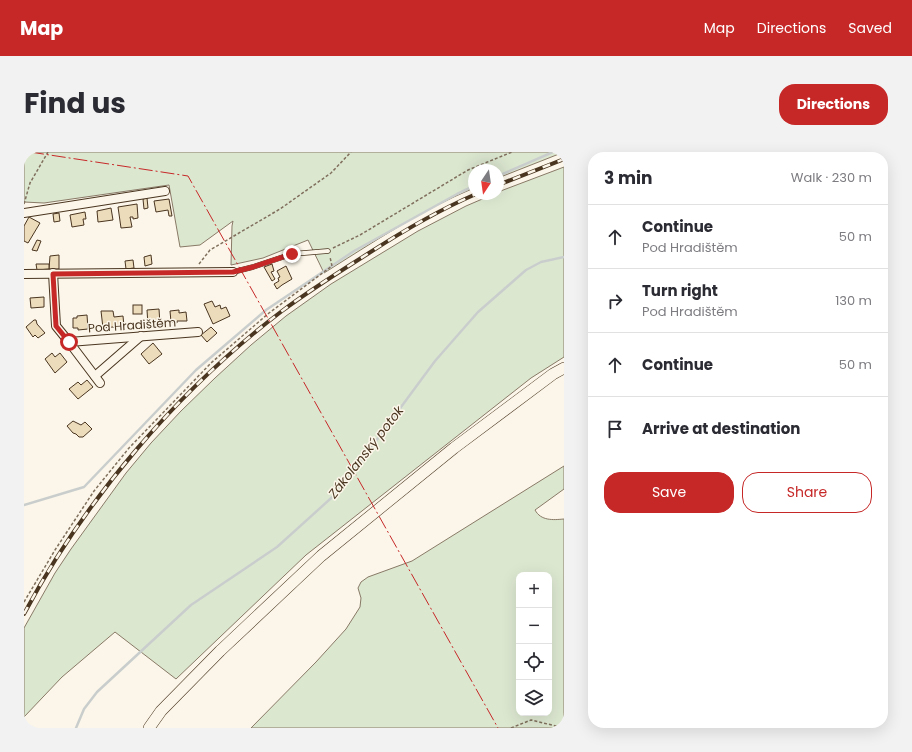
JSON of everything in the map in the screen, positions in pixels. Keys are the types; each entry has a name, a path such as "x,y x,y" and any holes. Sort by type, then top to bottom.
{"main road":[{"path":"149,728 161,711 220,651 321,556 454,448 553,374 564,368"}],"street":[{"path":"24,213 165,191"},
{"path":"24,274 233,272"},
{"path":"53,274 56,326 100,383"},
{"name":"Pod Hradištěm","path":"69,342 198,332"},
{"path":"95,376 141,336"}],"lane":[{"path":"233,272 292,254 328,251"}],"path":[{"path":"24,204 30,183 48,152"},
{"path":"197,266 210,250 280,210 331,173 351,152"},
{"path":"328,251 360,234 468,170 512,152"},
{"path":"24,602 54,550 94,491 129,448 211,363 270,313 332,266 330,260"},
{"path":"511,728 531,720 564,728"}],"green space":[{"path":"24,152 564,152 504,176 504,164 468,164 468,191 435,206 324,273 308,240 263,258 231,265 233,221 200,245 180,247 169,185 44,203 24,202"},
{"path":"564,167 564,357 531,378 306,555 176,679 115,632 62,677 24,717 24,628 55,573 71,549 126,473 151,443 215,378 286,316 331,284 418,231 480,200 504,200 504,190"},
{"path":"564,466 564,489 535,510 544,518 564,519 564,728 251,728 316,662 346,629 360,607 361,598 358,588 361,582 368,577 412,561"}],"building":[{"path":"147,198 148,208 144,209 143,199"},
{"path":"169,199 172,216 169,216 168,210 156,212 154,201"},
{"path":"137,204 138,218 133,219 133,217 130,217 132,227 121,228 118,207"},
{"path":"111,208 113,220 98,222 97,211"},
{"path":"85,212 86,219 83,219 84,225 72,227 70,215"},
{"path":"59,213 60,221 54,222 53,214"},
{"path":"29,217 40,223 28,243 24,241 24,226"},
{"path":"37,240 41,241 37,251 32,250"},
{"path":"59,255 59,269 49,269 50,256"},
{"path":"151,255 152,264 145,266 144,257"},
{"path":"133,260 134,268 126,269 125,261"},
{"path":"36,264 49,264 49,269 37,270"},
{"path":"272,264 274,271 271,272 275,279 272,281 264,267"},
{"path":"286,266 292,279 277,289 274,284 279,281 278,278 280,277 277,271"},
{"path":"44,297 44,307 31,308 30,298"},
{"path":"212,301 215,307 220,305 221,309 226,307 230,316 213,324 204,304"},
{"path":"133,305 142,305 142,314 133,314"},
{"path":"159,309 160,324 148,325 147,310"},
{"path":"179,310 179,313 186,312 187,321 177,321 177,323 171,322 170,311"},
{"path":"101,311 113,311 114,317 123,316 124,326 116,328 103,328"},
{"path":"87,315 88,329 78,330 78,328 73,328 73,318"},
{"path":"36,320 37,324 45,333 38,338 35,335 33,337 26,327"},
{"path":"211,327 217,333 207,342 201,335"},
{"path":"153,343 162,354 149,364 141,354"},
{"path":"52,353 55,357 60,353 67,362 55,373 45,359"},
{"path":"87,380 93,387 78,399 69,389 78,382 81,385"},
{"path":"73,421 81,425 85,422 92,429 83,437 79,437 67,426"}],"waterway":[{"path":"504,173 553,152"},
{"path":"24,505 84,487 196,370 266,310 354,251 468,189"},
{"name":"Zákolanský potok","path":"76,728 84,709 97,692 191,605 277,547 339,491 435,361 478,312 526,270 541,262 564,257"}],"railway":[{"path":"504,183 564,159"},
{"path":"24,614 48,571 105,488 171,411 207,375 282,311 314,288 408,229 468,198"}],"power":[{"path":"30,152 188,176 498,728"}],"route":[{"path":"69,342 56,326 53,274 233,272 292,254"}]}
